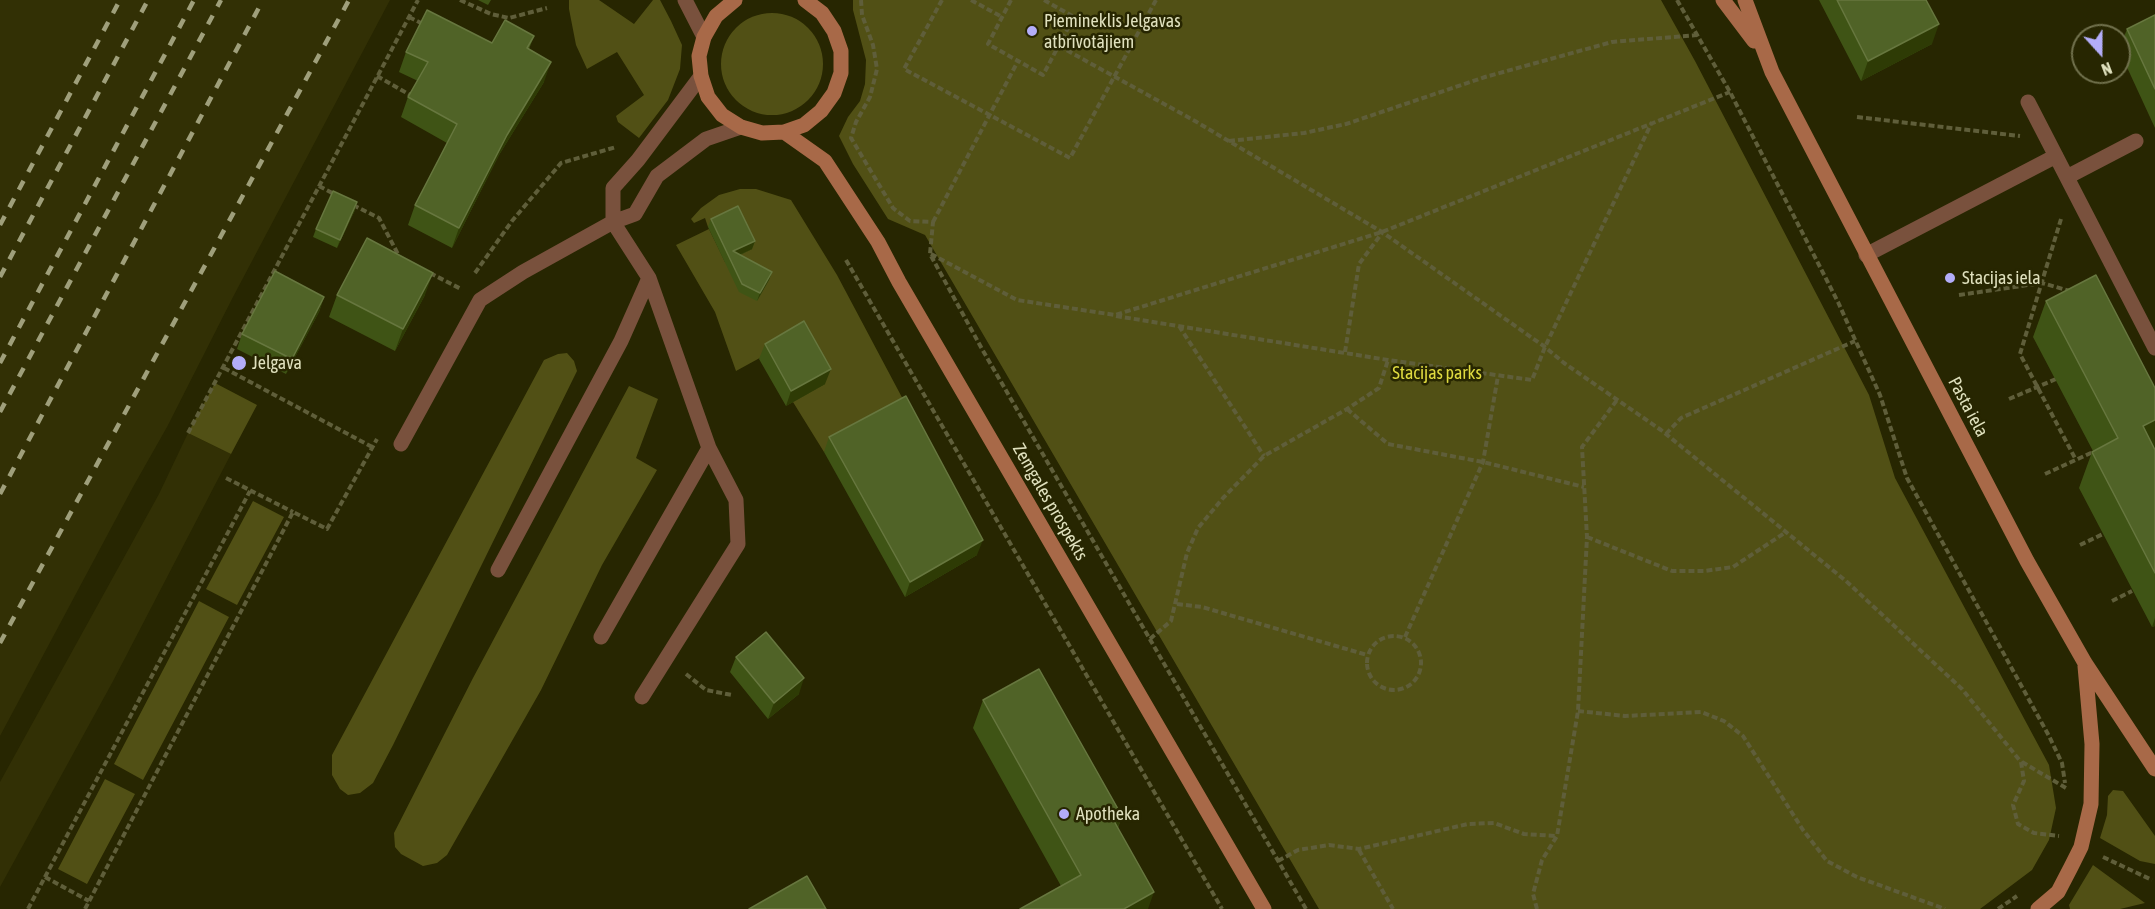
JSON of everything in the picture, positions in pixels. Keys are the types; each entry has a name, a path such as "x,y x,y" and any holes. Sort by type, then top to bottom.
{"street":[{"path":"735,0 716,16 704,36 699,56 701,76 708,98 722,115 741,127 762,133 784,132 804,125 822,111 834,93 841,73 841,51 825,6 805,0"},
{"name":"Pasta iela","path":"1723,0 1763,53"},
{"name":"Pasta iela","path":"1745,0 1763,53 2026,561 2085,663 2149,749 2155,769"},
{"name":"Zemgales prospekts","path":"784,132 825,161 878,242 899,282 1264,909"},
{"path":"2038,909 2058,892 2072,867 2081,847 2091,804 2092,744 2085,663"}],"lane":[{"path":"685,0 704,36"},
{"path":"642,698 738,544 736,500 709,448 650,278 613,222 613,188 638,160 701,76"},
{"path":"2028,102 2155,348"},
{"path":"401,444 480,300 523,272 613,222 635,214 657,176 706,139 741,127"},
{"path":"2069,181 2136,141"},
{"path":"1866,255 2056,156"},
{"path":"498,570 621,341 650,278"},
{"path":"601,637 709,448"}],"path":[{"path":"188,433 418,0"},
{"path":"460,0 491,14 509,18 547,8"},
{"path":"861,0 862,15 873,45 877,69 870,97 856,122 851,138 893,208 910,221 933,222"},
{"path":"942,0 904,69 1070,158 1156,0"},
{"path":"971,0 1002,17"},
{"path":"1011,0 988,44 1043,75 1074,17 1044,0"},
{"path":"1677,0 1730,92 1838,302 1880,395 1907,478 2049,736 2061,763 2066,796"},
{"path":"409,17 428,27"},
{"path":"1228,141 1304,133 1346,124 1485,76 1612,42 1697,35"},
{"path":"1059,46 1383,232 1666,434 1846,581 1962,689 2022,762 2066,788"},
{"path":"1018,61 933,222 930,254 982,350 1306,909"},
{"path":"377,76 413,96"},
{"path":"1115,315 1383,232 1730,92"},
{"path":"1857,117 2048,139"},
{"path":"930,254 1017,300 1388,360 1532,380 1545,347 1652,122"},
{"path":"426,271 463,290 512,221 561,163 619,146"},
{"path":"2069,181 2042,283 2020,354 2076,460"},
{"path":"319,186 342,198"},
{"path":"351,203 378,218 399,257 408,262"},
{"path":"1345,352 1359,264 1383,232"},
{"path":"846,260 1222,909"},
{"path":"1959,295 2042,283 2076,292"},
{"path":"1178,325 1264,456"},
{"path":"1666,434 1681,418 1856,341"},
{"path":"1150,639 1171,621 1177,604 1187,553 1198,528 1264,456 1379,388 1388,360"},
{"path":"224,368 372,448 401,444"},
{"path":"1405,637 1483,462 1498,376"},
{"path":"2009,399 2056,379"},
{"path":"1537,909 1533,894 1542,860 1557,836 1578,711 1587,537 1582,447 1617,400"},
{"path":"1347,409 1388,444 1483,462 1584,487"},
{"path":"226,478 327,529 378,439"},
{"path":"2045,474 2093,452"},
{"path":"28,909 250,490"},
{"path":"85,909 293,512"},
{"path":"1587,537 1671,571 1704,572 1733,567 1786,532"},
{"path":"2080,545 2103,534"},
{"path":"2112,601 2132,591"},
{"path":"1177,604 1202,607 1367,655"},
{"path":"1394,635 1405,637 1415,644 1420,654 1422,665 1419,676 1412,684 1402,689 1383,688 1376,683 1367,667 1367,655 1373,645 1382,638 1394,635"},
{"path":"667,658 706,690 732,695"},
{"path":"1578,711 1625,716 1701,712 1724,721 1743,736 1803,830 1827,861 1857,877 1945,909"},
{"path":"2022,762 2024,781 2013,805 2018,824 2034,833 2059,836"},
{"path":"1278,861 1298,850 1329,845 1359,849 1468,824 1494,823 1524,834 1557,836"},
{"path":"1359,849 1393,909"},
{"path":"45,877 89,901"}],"shaded area":[{"path":"0,0 390,0 167,427 0,736"},
{"path":"188,433 231,454 112,683 0,887 0,782 159,494"}],"green space":[{"path":"569,0 599,0 634,24 653,0 660,0 671,21 682,45 680,69 668,100 639,138 618,122 616,116 644,95 617,52 587,69 576,45"},
{"name":"Stacijas parks","path":"853,0 1661,0 1869,395 1895,478 2049,765 2056,808 2049,840 2032,870 1980,909 1319,909 925,235 888,219 853,164 839,136 848,117 860,101 865,84 866,60 853,10"},
{"path":"772,13 801,21 815,35 823,64 815,93 801,107 772,115 743,107 729,93 721,64 729,35 743,21"},
{"path":"740,189 756,189 791,200 837,275 906,405 824,452 793,402 825,384 798,337 736,371 715,312 676,245 709,229 725,262 752,249 708,227 705,218 694,223 691,219 701,208 719,195"},
{"path":"567,353 574,361 577,371 393,745 373,783 360,793 348,795 340,789 332,775 332,755 544,360"},
{"path":"215,383 257,405 231,454 188,433"},
{"path":"629,386 658,399 636,458 657,470 602,565 541,690 447,855 437,863 423,866 401,854 395,847 394,833 473,678"},
{"path":"253,501 284,517 237,605 206,589"},
{"path":"199,601 229,617 143,780 114,764"},
{"path":"105,779 135,794 87,884 58,869"},
{"path":"2113,790 2123,791 2155,836 2155,864 2140,861 2100,838 2107,815 2108,796"},
{"path":"2093,865 2145,903 2120,909 2070,909 2069,905"}],"building":[{"path":"1837,0 1926,0 1939,24 1868,61"},
{"path":"427,10 492,43 505,20 534,36 527,48 551,62 507,135 459,228 415,205 457,124 408,97 428,62 406,52"},
{"path":"2155,15 2155,89 2131,38 2131,27"},
{"path":"333,191 357,202 340,240 316,229"},
{"path":"738,206 755,241 733,251 772,272 760,293 742,284 711,219"},
{"path":"367,238 433,273 403,329 337,295"},
{"path":"275,271 324,297 292,359 242,334"},
{"path":"2096,275 2155,388 2155,420 2143,426 2155,450 2155,573 2092,452 2118,438 2046,301"},
{"path":"804,321 831,369 791,391 765,344"},
{"path":"906,396 983,540 910,582 829,437"},
{"path":"766,632 804,678 774,703 736,657"},
{"path":"1039,669 1122,816 1114,821 1154,892 1124,909 1020,909 1081,875 983,700"},
{"path":"807,876 826,909 749,909"}],"railway":[{"path":"0,225 120,0"},
{"path":"0,277 148,0"},
{"path":"0,363 194,0"},
{"path":"0,412 221,0"},
{"path":"0,494 263,0"},
{"path":"0,643 349,0"}],"place":[{"name":"Piemineklis Jelgavas atbrīvotājiem","path":"1032,31"},
{"name":"Stacijas iela","path":"1950,278"},
{"name":"Jelgava","path":"239,363"},
{"name":"Apotheka","path":"1064,814"}]}
